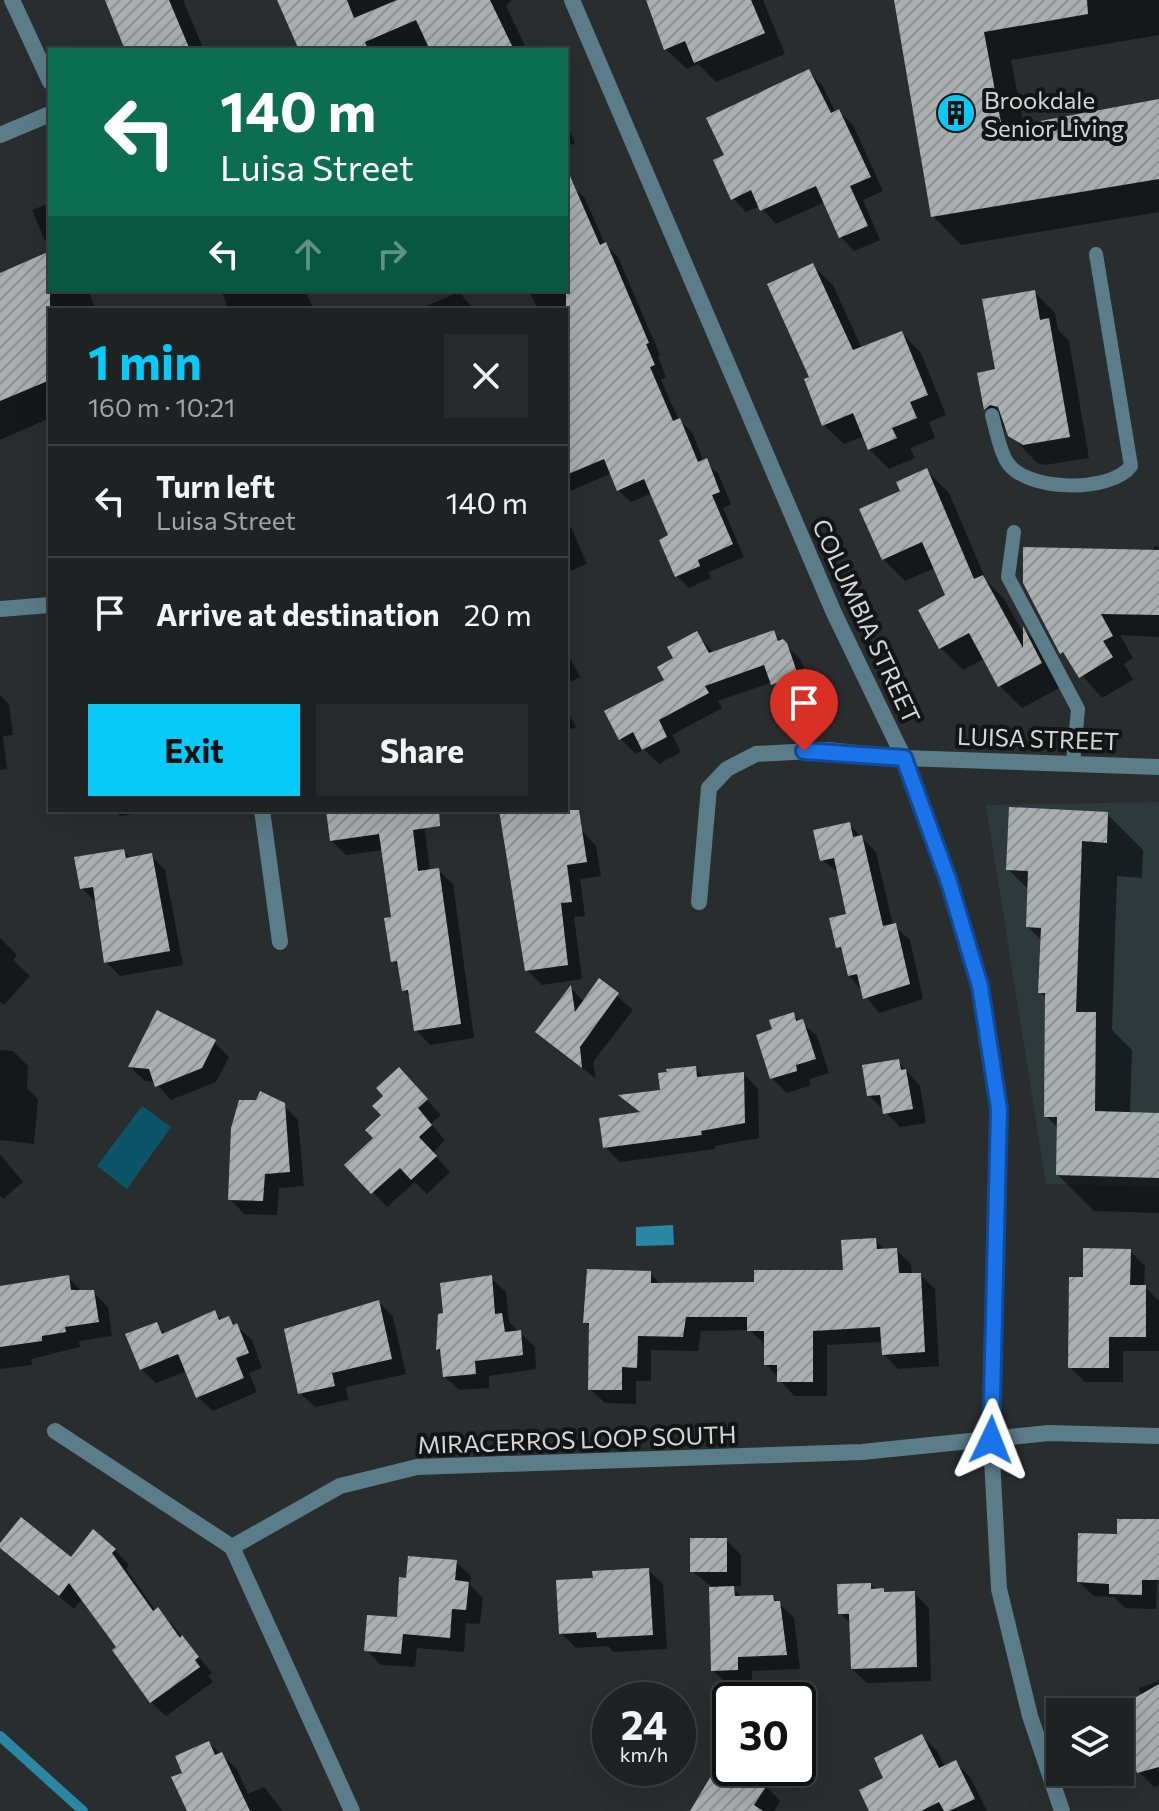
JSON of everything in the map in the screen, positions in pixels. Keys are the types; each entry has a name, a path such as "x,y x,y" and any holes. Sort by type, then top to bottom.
{"street":[{"path":"12,0 48,78"},
{"name":"COLUMBIA STREET","path":"572,0 834,613 904,758 949,882 980,986 999,1109 991,1440 999,1589 1030,1716 1062,1811"},
{"path":"0,135 48,115"},
{"path":"0,609 48,605"},
{"name":"LUISA STREET","path":"699,902 709,788 727,769 756,754 828,750 904,758 1159,767"},
{"path":"262,812 280,942"},
{"path":"55,1431 232,1547 352,1811"},
{"name":"MIRACERROS LOOP SOUTH","path":"232,1547 340,1486 417,1467 862,1452 1049,1433 1159,1436"}],"lane":[{"path":"992,415 1008,464 1041,485 1079,485 1119,476 1131,466 1132,456 1096,254"},
{"path":"1014,532 1008,577 1078,709 1073,764"}],"shaded area":[{"path":"1159,802 1159,1186 1046,1184 986,805"},
{"path":"142,1106 171,1127 127,1189 97,1166"},
{"path":"673,1225 674,1245 636,1246 636,1227"}],"building":[{"path":"105,0 169,0 189,48 124,48"},
{"path":"277,0 347,0 354,18 397,0 490,0 513,48 429,48 416,20 365,42 367,48 298,48"},
{"path":"646,0 751,0 765,33 694,63 685,41 664,50"},
{"name":"Brookdale Senior Living","path":"894,0 1087,0 1088,14 984,32 1002,128 1159,99 1159,179 931,217"},
{"path":"809,69 831,113 839,109 871,177 850,186 868,226 839,238 816,186 760,211 751,190 731,200 713,160 724,155 706,118"},
{"path":"568,172 600,245 606,242 649,343 646,344 655,365 650,367 673,421 680,418 698,462 707,458 720,492 712,495 733,544 698,560 700,566 675,577 659,540 668,535 644,479 617,491 604,459 568,474"},
{"path":"48,252 48,381 0,401 0,273"},
{"path":"813,263 853,350 902,331 928,395 910,402 917,418 892,428 897,438 868,450 853,413 822,426 804,379 809,377 767,284"},
{"path":"1035,290 1040,320 1049,318 1070,437 1023,445 1008,436 998,407 990,405 984,410 977,373 995,369 982,299"},
{"path":"927,468 974,579 983,575 1023,648 1023,626 1042,663 998,687 969,633 939,649 918,610 945,595 922,542 882,560 859,509 900,491 896,482"},
{"path":"1023,547 1159,550 1159,615 1101,614 1113,636 1103,641 1113,657 1079,678 1063,652 1060,654 1023,583"},
{"path":"774,630 778,641 783,639 787,643 798,675 771,685 764,665 705,686 709,693 659,720 667,737 642,750 633,732 619,740 604,711 664,680 657,667 673,658 667,647 697,631 709,653"},
{"path":"1009,807 1108,812 1107,843 1082,841 1076,1012 1096,1012 1095,1111 1159,1113 1159,1178 1056,1175 1057,1117 1044,1117 1045,993 1038,993 1041,928 1026,927 1028,871 1006,870"},
{"path":"579,810 587,862 567,865 572,902 561,903 568,965 525,971 499,812"},
{"path":"326,812 439,812 440,826 413,830 418,871 439,868 461,1024 414,1031 408,990 402,991 397,961 391,962 384,918 391,917 379,834 330,841"},
{"path":"850,822 853,837 862,835 883,926 896,923 910,984 863,999 857,974 848,976 841,947 836,948 829,918 846,914 834,858 820,861 813,830"},
{"path":"124,849 126,858 152,853 170,951 104,963 93,887 80,889 74,857"},
{"path":"599,978 619,993 580,1047 582,1068 535,1032 571,985 575,1012"},
{"path":"157,1010 216,1040 202,1068 155,1087 149,1069 128,1067"},
{"path":"794,1012 796,1021 803,1019 816,1059 796,1065 797,1071 770,1079 756,1035 772,1029 769,1020"},
{"path":"899,1059 901,1070 906,1069 913,1109 883,1114 880,1095 867,1096 862,1065"},
{"path":"696,1066 697,1077 744,1072 745,1123 701,1131 702,1135 603,1148 599,1118 640,1112 618,1095 660,1090 658,1073 667,1072 666,1069"},
{"path":"399,1067 428,1099 418,1108 432,1125 419,1137 437,1156 411,1180 400,1168 371,1194 344,1165 373,1138 365,1130 381,1115 372,1106 383,1096 376,1088"},
{"path":"260,1091 285,1103 290,1172 265,1174 263,1201 228,1200 231,1128 239,1100 256,1100"},
{"path":"876,1238 877,1249 897,1248 899,1273 921,1273 925,1352 882,1355 880,1327 813,1331 813,1382 777,1382 777,1365 764,1365 764,1331 747,1331 747,1317 686,1317 683,1337 638,1336 637,1368 622,1367 622,1390 588,1390 589,1323 583,1323 587,1269 651,1271 651,1283 754,1282 754,1270 843,1270 841,1240"},
{"path":"1083,1248 1131,1249 1130,1285 1146,1285 1146,1337 1109,1337 1109,1368 1068,1368 1069,1277 1083,1277"},
{"path":"69,1275 71,1290 94,1290 99,1322 65,1327 66,1332 42,1336 42,1341 0,1347 0,1286"},
{"path":"492,1275 495,1314 502,1313 505,1332 521,1330 523,1355 475,1361 476,1374 443,1377 440,1349 436,1350 438,1314 443,1313 440,1283"},
{"path":"379,1300 392,1359 332,1373 335,1386 298,1394 284,1329"},
{"path":"215,1310 219,1320 229,1316 233,1325 237,1323 249,1353 236,1358 244,1378 196,1398 178,1354 140,1370 125,1334 157,1322 162,1334"},
{"path":"21,1517 71,1557 93,1529 116,1549 112,1553 153,1611 158,1607 180,1638 182,1635 199,1657 195,1660 200,1667 150,1703 112,1650 116,1647 69,1583 59,1596 0,1548 0,1543"},
{"path":"1117,1519 1159,1519 1159,1580 1142,1580 1142,1595 1109,1594 1109,1584 1077,1582 1078,1533 1117,1534"},
{"path":"690,1538 727,1538 727,1572 690,1572"},
{"path":"408,1556 457,1560 455,1580 469,1582 466,1610 452,1609 450,1638 403,1634 401,1654 364,1651 367,1615 397,1617 399,1577 406,1578"},
{"path":"649,1568 653,1635 597,1638 596,1632 559,1634 556,1580 593,1578 592,1571"},
{"path":"871,1583 871,1589 884,1588 884,1592 915,1591 917,1667 851,1669 849,1614 838,1614 837,1584"},
{"path":"734,1586 735,1596 773,1595 774,1601 780,1601 787,1655 738,1657 738,1670 711,1671 709,1587"},
{"path":"1159,1684 1159,1767 1137,1773 1134,1763 1134,1698"},
{"path":"922,1734 939,1768 956,1760 975,1799 949,1811 944,1811 939,1802 921,1811 869,1811 859,1790 883,1778 874,1758"},
{"path":"209,1741 215,1755 222,1752 250,1811 187,1811 171,1777 182,1773 175,1756"},
{"path":"711,1776 712,1786 766,1786 754,1805 763,1811 690,1811"}],"waterway":[{"path":"0,1736 83,1811"}],"place":[{"name":"Brookdale Senior Living","path":"956,113"}],"route":[{"path":"804,751 828,750 904,758 949,882 980,986 999,1109 991,1440"}]}
